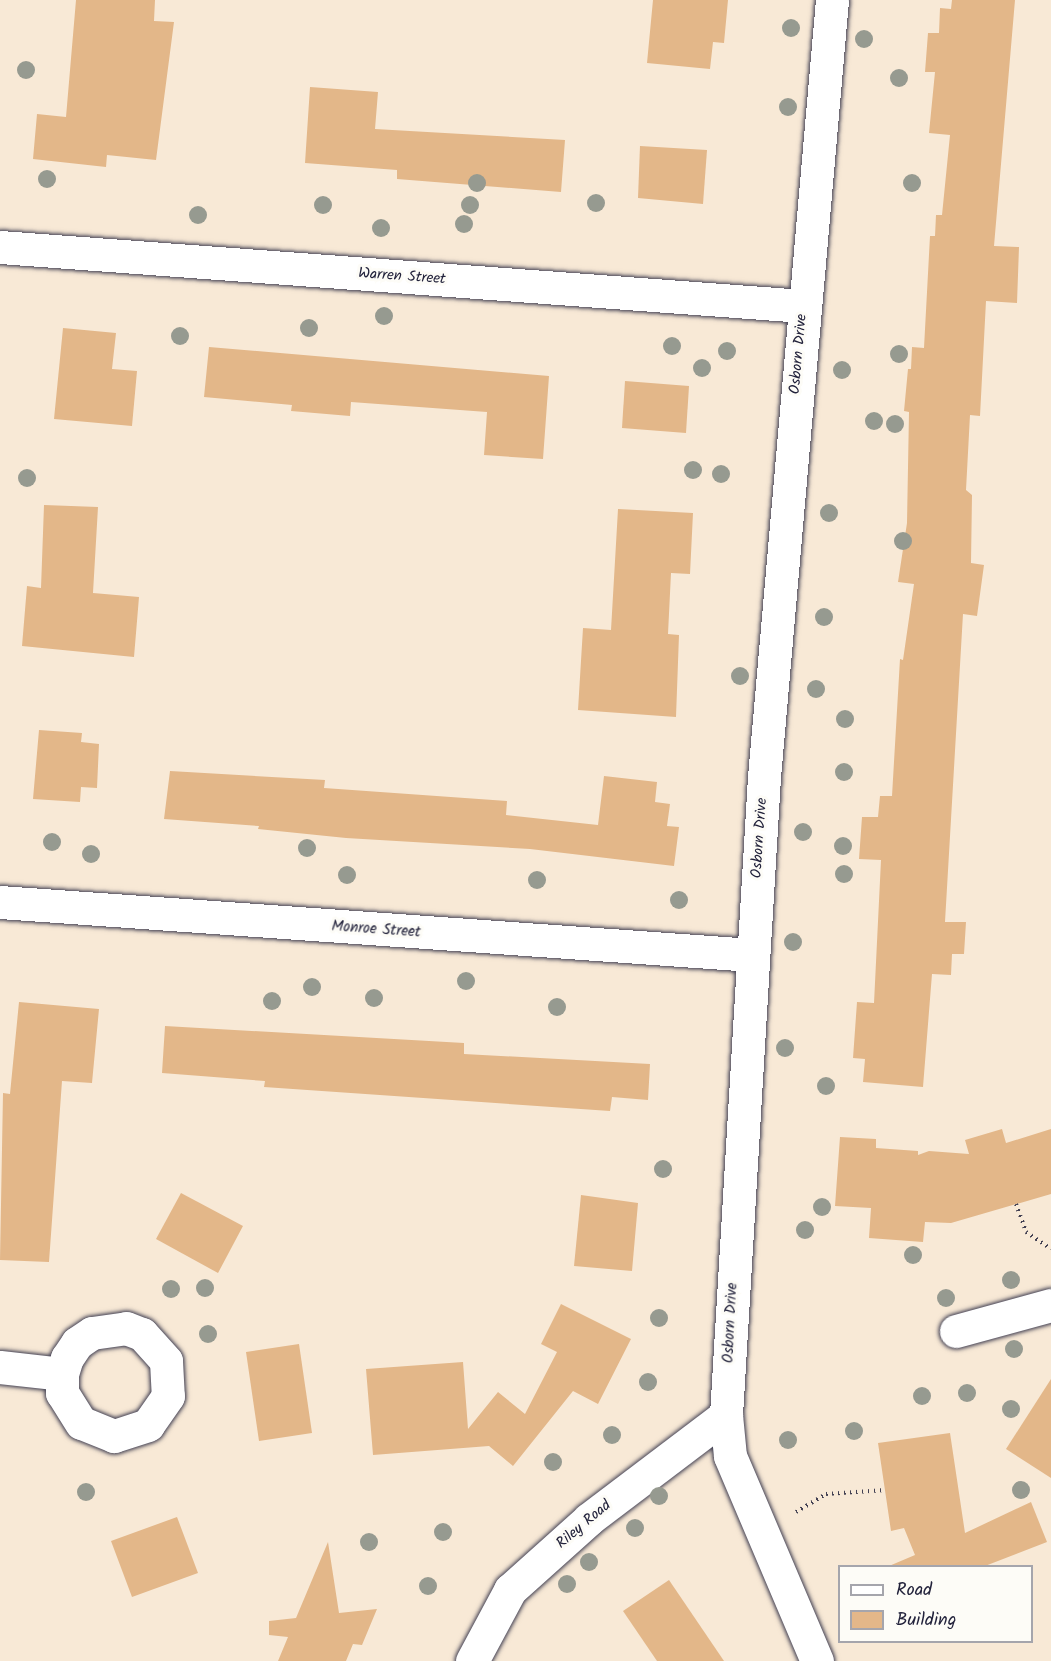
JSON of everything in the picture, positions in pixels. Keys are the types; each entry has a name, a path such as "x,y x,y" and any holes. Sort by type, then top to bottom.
{"street":[{"name":"Osborn Drive","path":"817,1661 730,1456 726,1415 752,955 803,306 832,0"},
{"name":"Warren Street","path":"0,247 803,306"},
{"name":"Monroe Street","path":"0,902 752,955"},
{"path":"956,1331 1051,1305"},
{"path":"0,1367 62,1374"},
{"name":"Riley Road","path":"472,1661 510,1590 589,1519 726,1415"}],"path":[{"path":"1016,1204 1026,1233 1051,1249"},
{"path":"763,1534 813,1498 885,1490"}],"building":[{"path":"76,0 155,0 154,21 174,22 156,160 107,155 106,167 33,159 37,114 66,117"},
{"path":"653,0 728,0 724,43 713,42 710,69 647,63"},
{"path":"952,0 1015,0 994,246 1019,247 1017,303 986,301 980,416 970,415 966,490 972,495 971,563 984,565 977,616 963,614 945,922 966,922 964,954 952,954 951,975 932,974 923,1087 863,1082 865,1059 853,1058 857,1002 874,1003 881,860 859,859 862,817 878,817 880,796 892,796 900,659 903,660 914,584 898,582 907,523 909,412 904,411 908,369 911,369 912,347 924,348 930,236 935,236 936,215 942,215 950,135 929,133 935,72 925,72 928,33 939,33 940,8 951,9"},
{"path":"310,87 378,92 375,129 565,140 561,192 397,179 397,170 305,163"},
{"path":"640,146 707,150 703,204 638,198"},
{"path":"63,328 116,333 112,369 137,371 132,426 54,419"},
{"path":"209,347 549,376 543,459 484,455 487,412 351,402 350,416 291,411 292,405 204,397"},
{"path":"625,381 689,386 686,433 622,428"},
{"path":"44,505 98,507 93,593 139,597 134,657 22,646 27,586 41,588"},
{"path":"618,509 693,513 690,574 671,573 668,634 679,635 676,717 578,710 583,628 611,630"},
{"path":"39,730 82,733 81,742 99,744 97,788 81,787 80,802 33,799"},
{"path":"170,771 325,780 324,788 507,801 506,815 598,825 604,776 657,782 655,802 670,804 667,826 679,827 674,866 530,849 346,838 258,829 259,826 164,819"},
{"path":"19,1002 99,1009 92,1083 62,1081 49,1262 0,1260 3,1093 10,1094"},
{"path":"165,1026 464,1043 464,1054 650,1064 648,1100 612,1097 610,1111 264,1087 265,1081 162,1073"},
{"path":"1002,1129 1006,1143 1051,1129 1051,1194 951,1223 925,1222 923,1242 869,1238 871,1208 835,1206 840,1137 876,1139 876,1148 918,1151 918,1155 929,1151 969,1154 965,1140"},
{"path":"181,1193 243,1226 218,1273 156,1239"},
{"path":"581,1195 638,1203 632,1271 574,1266"},
{"path":"561,1304 631,1339 598,1404 573,1391 513,1466 489,1446 373,1455 366,1369 463,1362 468,1429 498,1392 525,1414 557,1352 541,1344"},
{"path":"299,1344 312,1433 259,1441 246,1352"},
{"path":"1051,1379 1051,1478 1006,1449"},
{"path":"950,1433 965,1533 1031,1502 1047,1542 988,1565 891,1565 915,1555 904,1528 891,1531 878,1443"},
{"path":"177,1517 198,1573 132,1597 111,1541"},
{"path":"328,1542 339,1613 377,1609 362,1645 353,1644 346,1661 278,1661 288,1637 269,1635 269,1621 296,1618"},
{"path":"669,1580 724,1661 657,1661 623,1611"}]}
